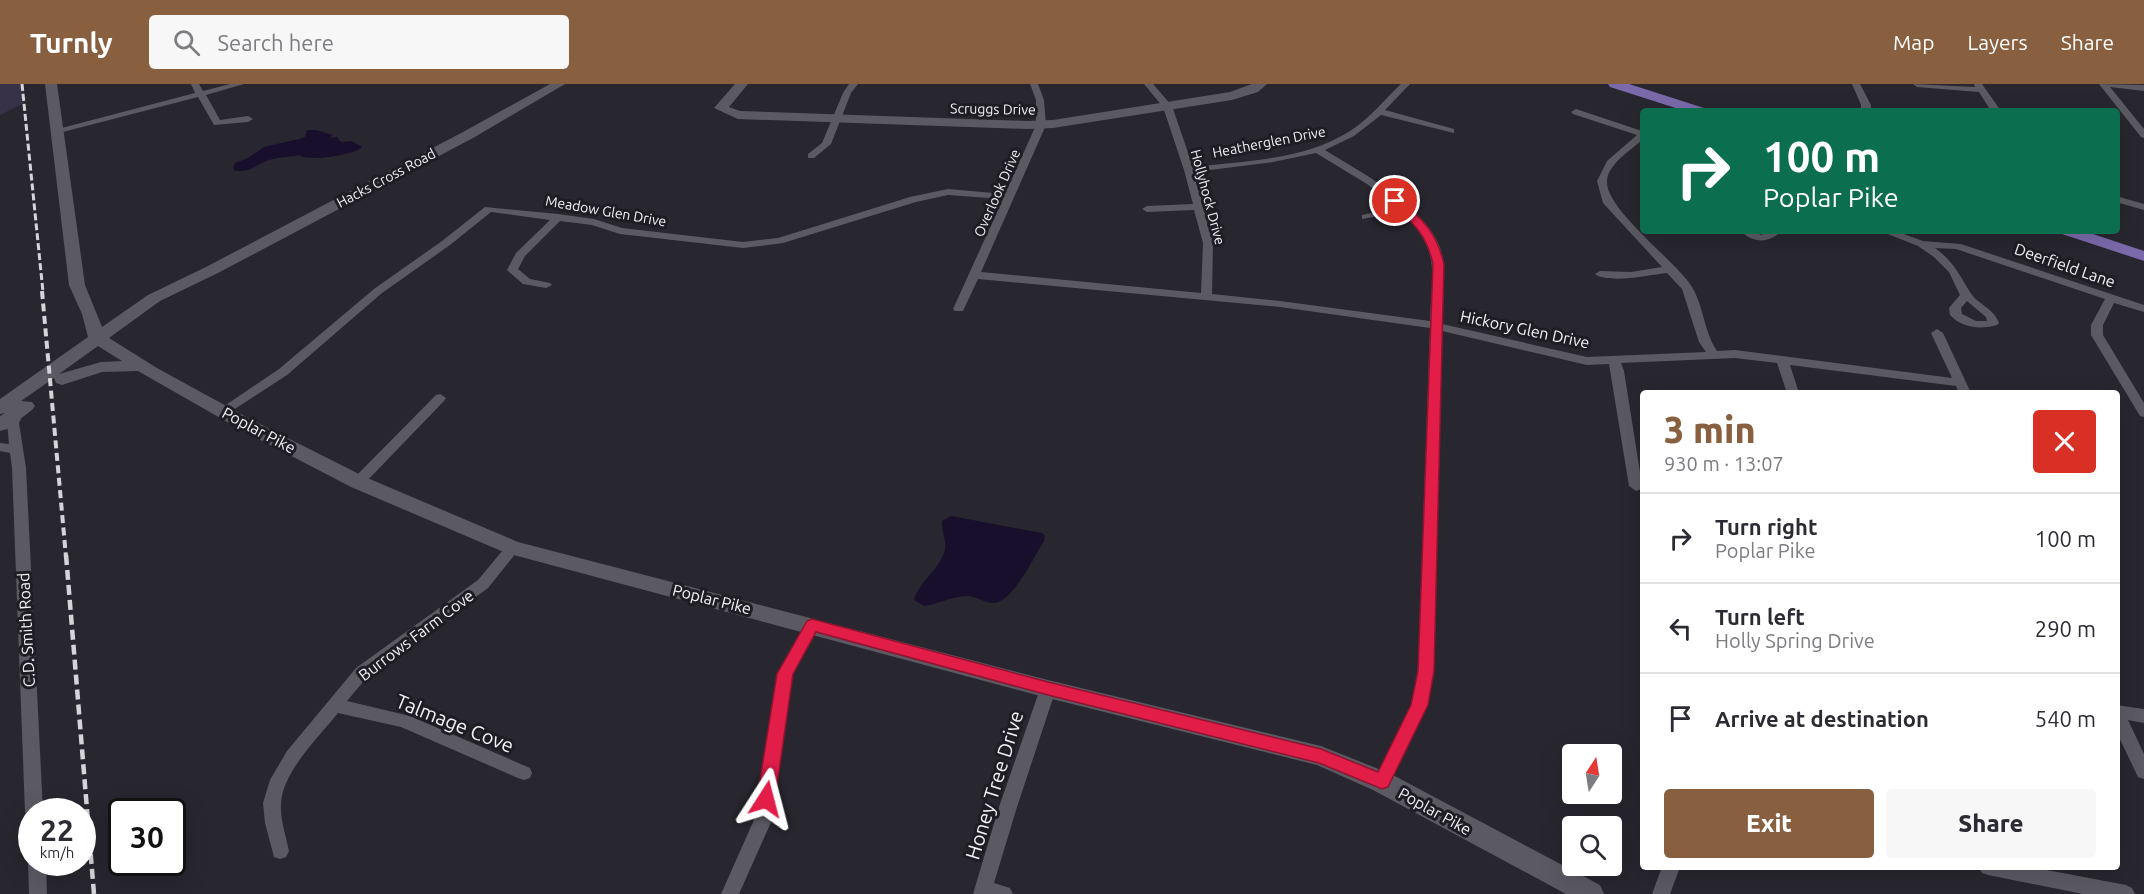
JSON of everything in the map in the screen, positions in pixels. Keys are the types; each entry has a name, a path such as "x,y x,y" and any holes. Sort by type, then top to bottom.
{"main road":[{"path":"51,84 77,285 101,341"},
{"name":"Hacks Cross Road","path":"0,425 9,410 101,341 212,270 517,109 559,84"},
{"name":"Scruggs Drive","path":"742,84 721,108 738,115 757,117 1041,125 1232,96 1261,84"},
{"path":"1615,84 1688,108"},
{"path":"2077,234 2144,256"},
{"name":"Hacks Cross Road","path":"9,410 62,379 143,305 183,282 212,270"},
{"path":"90,314 115,313 143,305"},
{"name":"Poplar Pike","path":"101,341 223,411 358,482 513,548 1048,688 1321,756 1382,782 1591,894"},
{"path":"62,379 101,368 141,366"}],"street":[{"path":"195,84 217,123 248,119"},
{"path":"58,130 240,84"},
{"path":"811,156 826,144 847,93 854,84"},
{"name":"Overlook Drive","path":"959,309 1041,125 1039,95 1034,84"},
{"path":"1148,84 1167,106"},
{"name":"Heatherglen Drive","path":"1189,170 1246,163 1317,149 1349,135 1406,84"},
{"path":"1856,84 1866,108"},
{"path":"1917,84 1980,87 1994,108"},
{"path":"2103,84 2144,87"},
{"path":"2103,84 2144,135"},
{"name":"Hollyhock Drive","path":"1167,106 1189,170 1208,243 1206,297"},
{"path":"1378,111 1451,131"},
{"path":"1576,112 1640,134"},
{"path":"1640,137 1610,163 1602,181 1607,201 1687,288 1705,342 1713,354"},
{"path":"1317,149 1405,208 1424,226 1437,255 1426,671 1419,705 1382,782"},
{"name":"Meadow Glen Drive","path":"223,411 283,372 378,291 441,248 486,210 496,209 599,223 620,231 742,245 779,240 914,199 948,192 1010,197"},
{"path":"2120,200 2144,207"},
{"path":"1147,209 1197,207"},
{"path":"1366,217 1405,208"},
{"path":"546,285 528,282 512,270 520,255 558,218"},
{"path":"1750,234 1765,238 1773,234"},
{"path":"1894,234 1922,244 1952,267 1961,280 1966,295"},
{"name":"Deerfield Lane","path":"1922,244 1952,244 2144,309"},
{"path":"1600,274 1631,275 1671,269"},
{"name":"Hickory Glen Drive","path":"975,274 1302,306 1436,326 1566,358 1587,361 1614,362 1735,354 1963,388"},
{"path":"2111,298 2097,325 2097,334 2144,413"},
{"path":"1937,333 1963,388"},
{"path":"1782,360 1792,390"},
{"path":"1614,362 1618,371 1636,486"},
{"path":"358,482 440,398"},
{"name":"C.D. Smith Road","path":"9,410 17,450 33,798"},
{"path":"0,447 17,450"},
{"name":"Burrows Farm Cove","path":"280,851 272,803 279,780 293,756 362,672 483,584 513,548"},
{"path":"730,894 763,820 785,674 812,625"},
{"name":"Honey Tree Drive","path":"983,892 1008,807 1048,688"},
{"name":"Talmage Cove","path":"334,705 404,721 524,773"},
{"path":"2120,712 2144,716"},
{"path":"2120,719 2144,772"},
{"path":"1661,894 1670,870"},
{"path":"2003,870 2126,894"},
{"path":"37,876 38,894"},
{"path":"983,892 1004,894"}],"shaded area":[{"path":"0,84 24,84 24,103 0,115"},
{"path":"307,130 333,135 330,138 337,137 341,142 351,141 362,147 335,156 310,158 299,155 273,159 247,170 235,171 233,168 235,163 248,158 264,147 305,137"},
{"path":"951,516 1042,533 1045,536 1022,578 1000,602 992,603 965,596 924,606 914,600 920,587 942,557 945,540 942,521"}],"railway":[{"path":"22,84 43,292"},
{"path":"42,291 66,557"},
{"path":"66,555 94,894"}],"route":[{"path":"766,799 785,674 812,625 1203,728 1321,756 1382,782 1409,730 1419,705 1426,671 1438,264 1434,246 1424,226 1395,201"}]}
